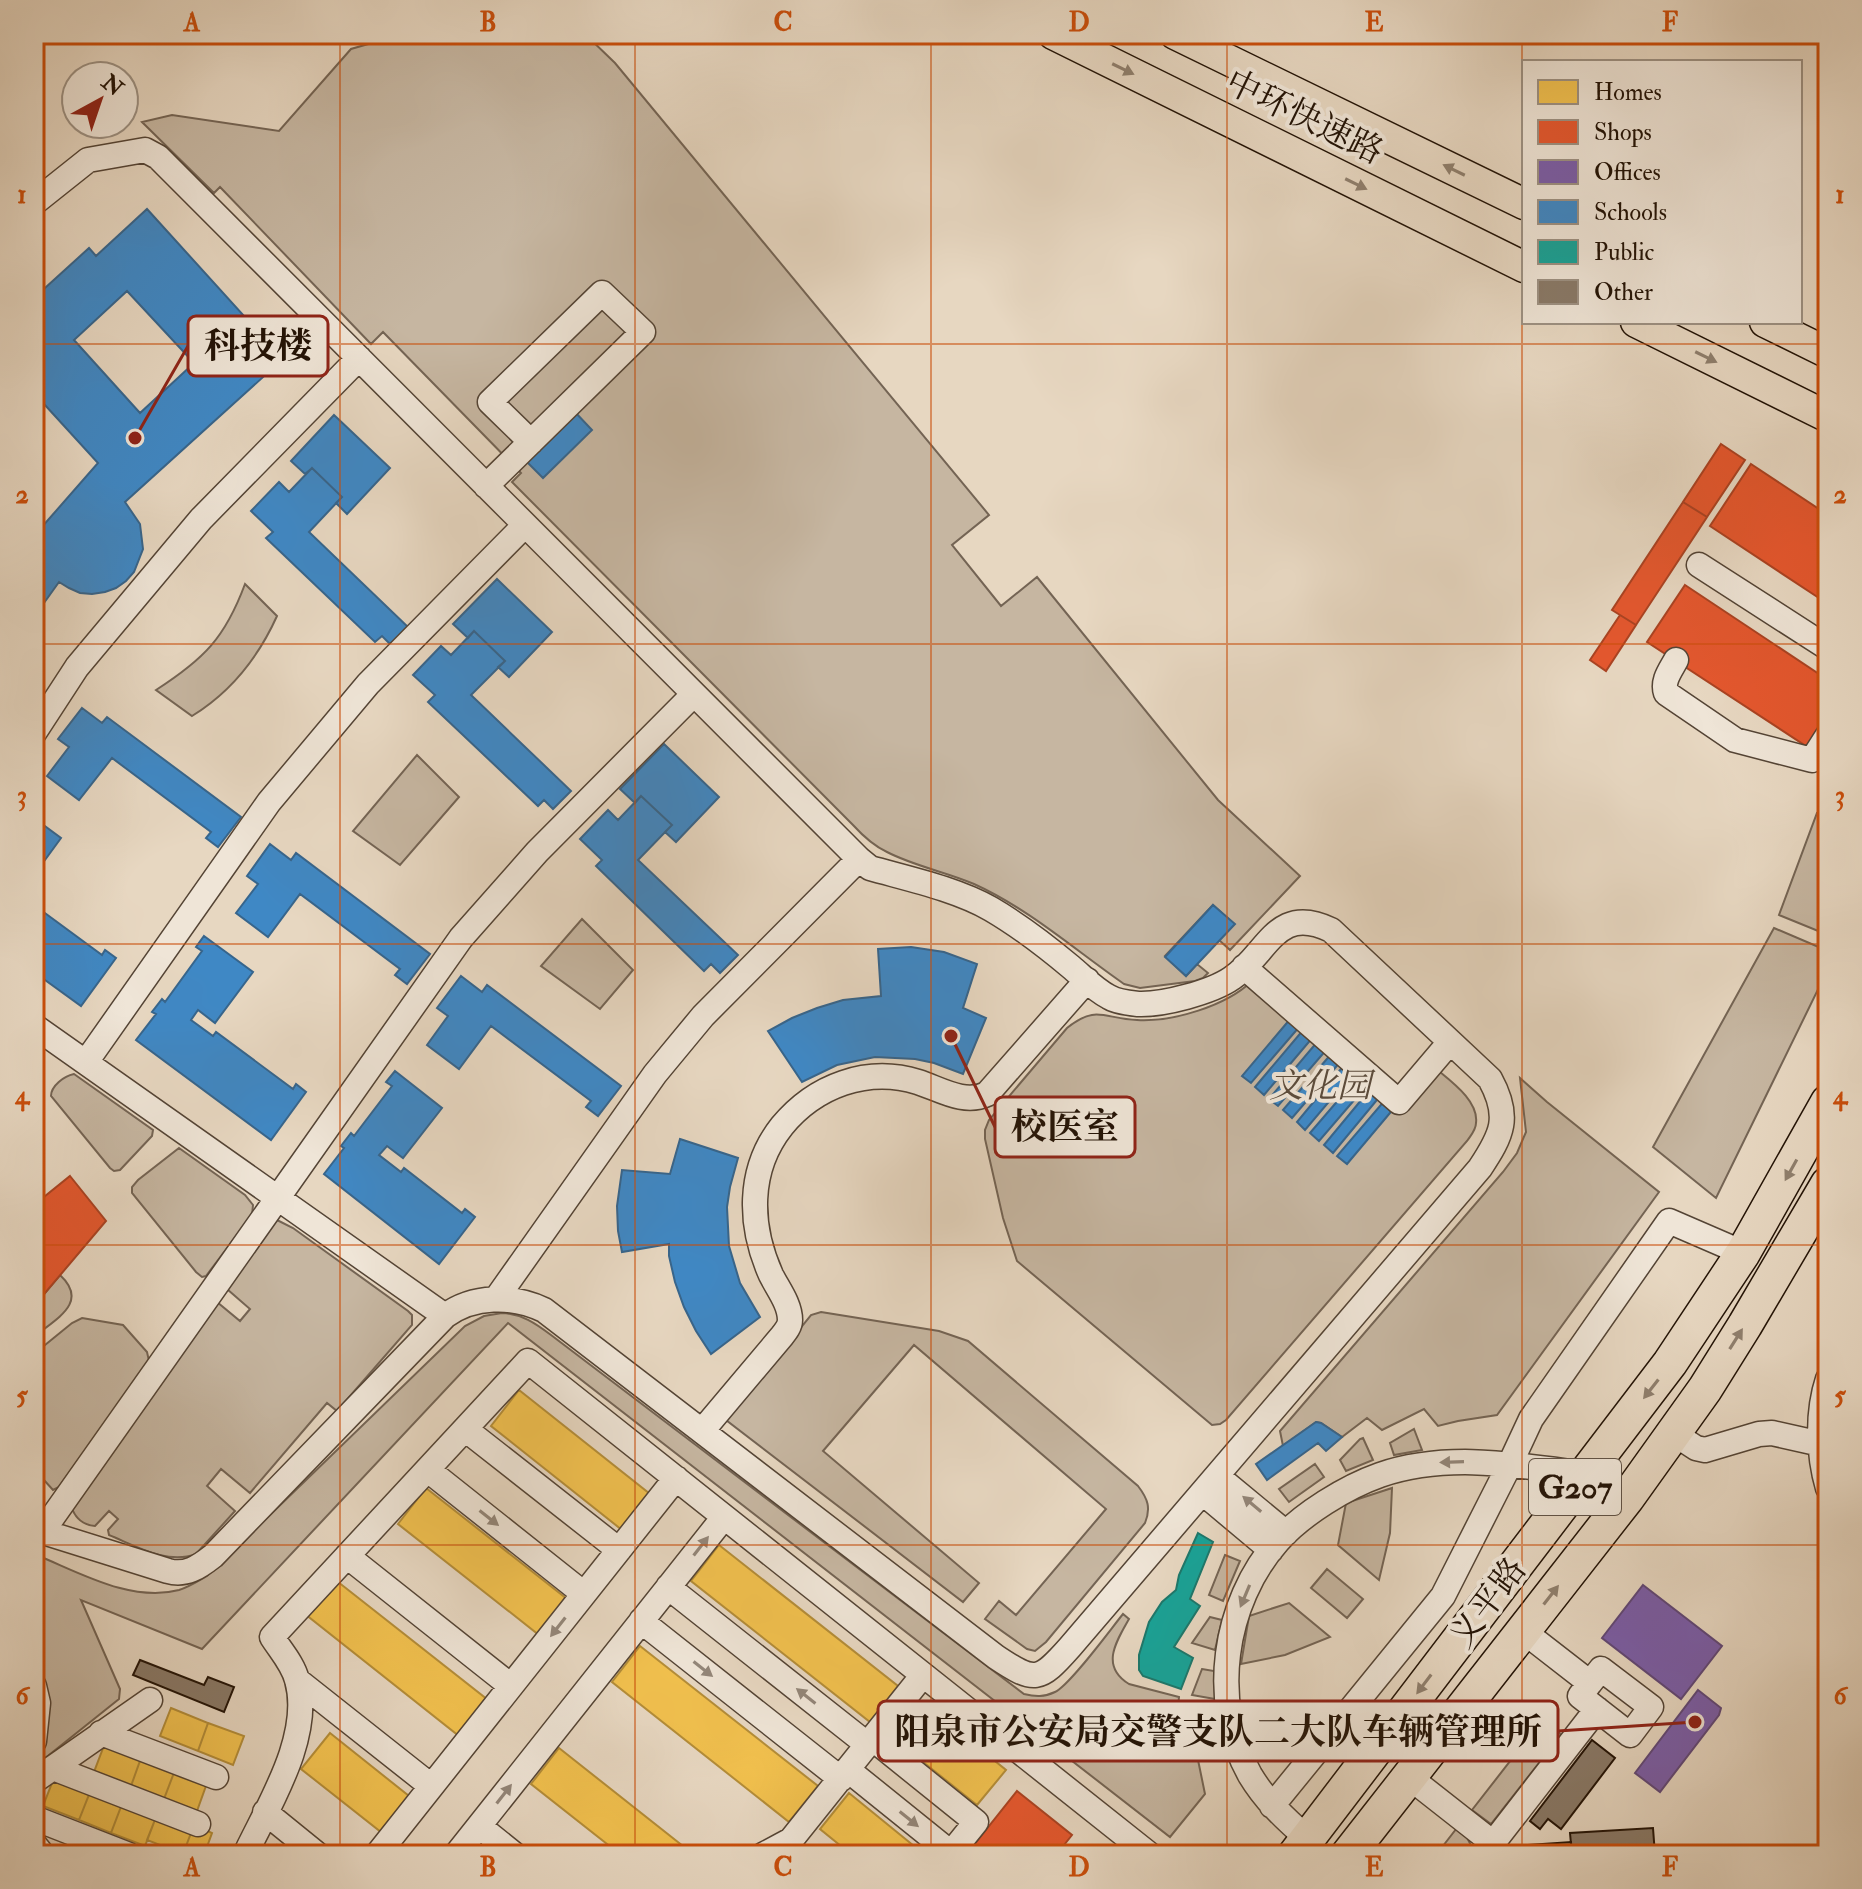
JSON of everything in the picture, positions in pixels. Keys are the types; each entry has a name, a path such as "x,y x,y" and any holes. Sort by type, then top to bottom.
{"highway":[{"name":"义平路","path":"1301,1847 1670,1363 1743,1253 1828,1102"},
{"name":"义平路","path":"1348,1855 1627,1498 1705,1389 1828,1184"}],"main road":[{"name":"中环快速路","path":"1053,34 1522,266"},
{"name":"中环快速路","path":"1175,34 1522,203"},
{"path":"1640,324 1828,417"},
{"path":"1769,324 1828,353"}],"street":[{"path":"34,203 88,160 145,150 153,153 870,868 963,896 992,909 1110,998 1139,1004 1186,997 1219,985 1231,979 1282,929 1299,922 1316,923 1331,930 1490,1079 1497,1091 1503,1116 1493,1149 1480,1168 1044,1674 1027,1674 996,1657 544,1310 520,1301 496,1299 466,1303 445,1316 213,1556 195,1569 168,1571 38,1530 461,938 537,852 694,694"},
{"path":"486,486 531,442 643,332 602,293 490,402 531,442"},
{"path":"34,733 77,667 201,519 359,358"},
{"path":"86,1062 269,802 368,684 525,525"},
{"path":"1699,565 1828,648"},
{"path":"1676,660 1664,684 1666,693 1735,740 1812,760 1828,735"},
{"path":"496,1299 655,1074 703,1016 859,859"},
{"path":"1244,967 1399,1102 1450,1042"},
{"path":"702,1431 790,1323 788,1309 760,1249 754,1211 756,1183 763,1157 783,1125 804,1103 824,1090 869,1077 903,1078 963,1098 978,1099 987,1094 1087,980"},
{"path":"34,1026 445,1316"},
{"path":"1272,1806 1443,1596 1531,1419 1669,1221 1743,1253"},
{"path":"245,1855 286,1768 301,1714 297,1680 272,1637 528,1361 1150,1855"},
{"path":"1828,1379 1823,1396 1821,1444 1828,1488"},
{"path":"465,1429 619,1550"},
{"path":"1673,1433 1696,1448 1705,1450 1772,1433 1821,1444"},
{"path":"1301,1847 1254,1781 1241,1754 1226,1697 1226,1661 1233,1629 1245,1595 1279,1541 1303,1519 1345,1491 1389,1472 1433,1463 1481,1462 1585,1474"},
{"path":"428,1470 584,1594"},
{"path":"377,1855 676,1478"},
{"path":"1210,1484 1279,1541"},
{"path":"456,1855 724,1517"},
{"path":"347,1556 511,1686"},
{"path":"641,1621 951,1853 976,1822 668,1587"},
{"path":"1523,1631 1590,1683"},
{"path":"1601,1669 1651,1707 1630,1735 1580,1696 1590,1683 1601,1669"},
{"path":"763,1855 791,1840 923,1675"},
{"path":"297,1680 431,1786"},
{"path":"34,1686 38,1703 34,1741"},
{"path":"44,1774 150,1700"},
{"path":"1409,1777 1493,1843 1597,1709"},
{"path":"101,1733 216,1777"},
{"path":"44,1774 198,1824"},
{"path":"265,1812 318,1855"},
{"path":"34,1818 129,1855"},
{"path":"479,1826 515,1855"},
{"path":"34,1844 43,1855"}],"green space":[{"path":"403,34 585,34 615,63 989,515 952,545 1001,606 1037,577 1218,800 1300,876 1230,950 1219,940 1234,924 1213,905 1165,956 1186,976 1197,964 1208,973 1203,978 1140,988 1124,984 1033,918 994,894 897,857 869,840 512,482 521,473 383,332 371,344 220,187 214,193 142,122 172,115 279,131 351,49"},
{"path":"245,584 277,616 242,673 219,696 192,716 156,690 211,646 229,619"},
{"path":"417,755 459,797 400,865 353,831"},
{"path":"1817,813 1828,815 1828,935 1779,915"},
{"path":"582,919 633,970 600,1009 541,966"},
{"path":"1774,928 1828,951 1828,969 1716,1198 1653,1147"},
{"name":"文化园","path":"1252,981 1407,1098 1434,1067 1455,1084 1473,1106 1476,1126 1467,1141 1226,1420 1212,1425 1017,1261 1003,1218 985,1130 989,1120 1067,1028 1077,1021 1094,1015 1151,1020 1182,1015 1214,1005"},
{"path":"74,1074 153,1130 152,1136 120,1170 110,1168 51,1096 59,1082"},
{"path":"1520,1078 1659,1192 1497,1415 1438,1426 1424,1409 1382,1430 1367,1418 1342,1437 1316,1422 1283,1446 1280,1431 1517,1153 1526,1132"},
{"path":"179,1148 245,1195 253,1205 252,1215 206,1276 202,1277 132,1193 132,1187 138,1180"},
{"path":"277,1220 293,1228 408,1311 412,1315 412,1325 337,1411 327,1403 250,1493 221,1469 207,1486 235,1511 196,1554 163,1556 109,1535 108,1530 118,1519 109,1511 95,1526 83,1522 71,1506 217,1302 240,1321 250,1309 227,1289 271,1221"},
{"path":"60,1275 72,1294 70,1302 59,1317 34,1337 34,1306"},
{"path":"821,1312 939,1331 968,1341 1138,1486 1148,1508 1145,1523 1046,1642 1035,1651 1027,1649 985,1619 999,1601 1016,1615 1106,1509 914,1345 823,1451 979,1583 963,1602 726,1420 811,1315"},
{"path":"502,1313 522,1317 545,1331 1024,1694 1044,1696 1062,1687 1123,1614 1129,1619 1113,1653 1115,1669 1129,1684 1179,1697 1178,1707 1193,1710 1197,1755 1205,1794 1170,1837 508,1323 202,1649 81,1600 120,1689 119,1699 34,1767 34,1554 123,1589 160,1593 190,1586 207,1576 465,1326 484,1316"},
{"path":"82,1318 123,1325 147,1352 149,1361 59,1487 53,1490 34,1469 34,1354"},
{"path":"1414,1429 1422,1450 1394,1455 1390,1443"},
{"path":"1363,1438 1373,1460 1346,1471 1340,1460"},
{"path":"1315,1464 1324,1477 1289,1502 1279,1489"},
{"path":"1392,1488 1390,1533 1379,1580 1338,1545 1346,1503"},
{"path":"1225,1555 1240,1561 1223,1601 1209,1595"},
{"path":"1327,1569 1363,1599 1347,1618 1311,1588"},
{"path":"1289,1603 1330,1637 1285,1655 1241,1664 1249,1616"},
{"path":"1210,1617 1222,1620 1215,1650 1192,1643"},
{"path":"1202,1669 1214,1671 1215,1699 1192,1695"},
{"path":"1546,1715 1561,1735 1491,1824 1472,1810"},
{"path":"1460,1824 1476,1855 1436,1855"}],"building: Homes":[{"path":"519,1390 650,1494 622,1530 491,1426"},
{"path":"426,1488 567,1599 539,1635 398,1524"},
{"path":"719,1545 898,1686 870,1722 691,1581"},
{"path":"333,1578 488,1700 459,1736 305,1614"},
{"path":"640,1646 818,1786 789,1822 612,1682"},
{"path":"922,1702 1006,1770 977,1805 893,1738"},
{"path":"171,1708 208,1723 198,1751 160,1736"},
{"path":"208,1723 244,1736 233,1765 198,1751"},
{"path":"330,1733 414,1800 386,1836 301,1769"},
{"path":"105,1743 141,1758 131,1786 94,1772"},
{"path":"559,1748 693,1855 621,1855 531,1784"},
{"path":"141,1758 175,1770 164,1799 131,1786"},
{"path":"175,1770 207,1783 197,1811 164,1799"},
{"path":"54,1778 90,1792 79,1820 43,1806"},
{"path":"90,1792 122,1804 111,1833 79,1820"},
{"path":"849,1793 925,1855 852,1855 820,1829"},
{"path":"122,1804 156,1817 145,1846 111,1833"},
{"path":"158,1812 194,1825 183,1854 147,1840"},
{"path":"194,1825 212,1833 204,1855 183,1854"},
{"path":"277,1845 289,1855 268,1855"}],"building: Shops":[{"path":"1721,444 1745,460 1707,517 1683,502"},
{"path":"1751,464 1828,515 1828,604 1710,526"},
{"path":"1683,502 1707,517 1636,625 1612,610"},
{"path":"1685,585 1828,680 1828,719 1809,748 1647,642"},
{"path":"1620,615 1636,625 1606,671 1590,660"},
{"path":"70,1176 106,1221 34,1306 34,1205"},
{"path":"1017,1791 1072,1835 1056,1855 966,1855"}],"building: Offices":[{"path":"1643,1585 1722,1646 1681,1699 1602,1638"},
{"path":"1698,1690 1721,1708 1719,1715 1660,1792 1635,1773"}],"building: Schools":[{"path":"147,209 283,359 125,502 140,524 143,549 134,572 126,581 116,588 92,594 80,593 59,582 34,617 34,536 98,463 34,393 34,298 89,248 96,256","holes":["127,291 194,363 140,413 74,340"]},
{"path":"574,411 592,430 543,478 525,460"},
{"path":"334,415 390,468 347,514 336,503 342,497 312,468 305,474 291,461"},
{"path":"312,468 342,497 309,532 408,627 391,645 382,636 375,642 266,538 273,532 251,511 279,482 289,492"},
{"path":"497,579 552,632 509,677 498,667 505,661 474,631 468,638 453,624"},
{"path":"474,631 505,661 471,695 571,791 553,809 544,800 538,806 428,702 435,695 413,675 441,646 451,655"},
{"path":"82,708 102,723 107,717 241,817 218,847 206,838 211,832 112,758 79,800 47,776 69,747 58,739"},
{"path":"664,744 719,797 676,842 665,832 672,825 641,796 635,803 620,789"},
{"path":"641,796 672,825 638,860 738,955 720,973 711,964 704,971 596,866 602,860 580,839 608,810 618,820"},
{"path":"34,818 61,838 34,875"},
{"path":"270,844 291,860 296,853 430,954 407,984 395,975 400,969 300,894 268,937 236,913 258,884 247,876"},
{"path":"34,905 102,955 105,950 116,958 81,1006 34,972"},
{"path":"1213,905 1235,924 1186,976 1165,957"},
{"path":"204,936 253,972 215,1023 198,1010 191,1020 213,1036 216,1032 293,1089 296,1084 306,1092 271,1140 136,1040 156,1014 152,1012 162,999 165,1002 202,951 196,947"},
{"path":"911,947 944,952 977,964 963,1008 986,1018 963,1074 915,1059 875,1057 837,1065 802,1082 768,1031 817,1008 843,1000 881,996 878,949"},
{"path":"461,976 482,992 487,985 621,1086 598,1116 586,1107 591,1101 491,1026 459,1069 427,1045 448,1016 437,1008"},
{"path":"1291,1018 1300,1026 1251,1083 1242,1076"},
{"path":"1304,1029 1313,1037 1264,1095 1255,1087"},
{"path":"1318,1041 1327,1049 1278,1106 1269,1099"},
{"path":"1332,1053 1341,1061 1292,1118 1283,1110"},
{"path":"1345,1064 1354,1072 1305,1130 1297,1122"},
{"path":"395,1071 442,1108 403,1158 387,1146 379,1155 401,1172 404,1168 462,1213 465,1209 475,1217 439,1264 324,1174 344,1148 341,1146 351,1133 354,1136 392,1086 386,1082"},
{"path":"1359,1076 1368,1084 1319,1141 1310,1133"},
{"path":"1372,1087 1381,1095 1333,1153 1324,1145"},
{"path":"1386,1099 1395,1107 1347,1164 1337,1156"},
{"path":"680,1139 738,1158 727,1207 729,1246 740,1283 760,1317 711,1354 684,1307 675,1282 669,1244 622,1252 618,1231 617,1206 622,1170 670,1174"},
{"path":"1316,1422 1342,1437 1326,1451 1318,1443 1267,1480 1256,1464"}],"building: Public":[{"path":"1198,1533 1213,1542 1190,1599 1200,1606 1174,1647 1193,1658 1181,1689 1143,1676 1139,1670 1139,1655 1149,1622 1162,1602 1176,1590 1179,1575"}],"building: Other":[{"path":"140,1660 204,1685 208,1677 234,1687 224,1712 133,1675"},
{"path":"1592,1740 1615,1758 1561,1829 1548,1819 1540,1829 1530,1821"},
{"path":"1653,1828 1655,1855 1572,1855 1570,1833"},
{"path":"1571,1842 1572,1855 1508,1855 1515,1846"}],"place":[{"name":"科技楼","path":"135,438"},
{"name":"校医室","path":"951,1036"},
{"name":"阳泉市公安局交警支队二大队车辆管理所","path":"1695,1722"}]}
